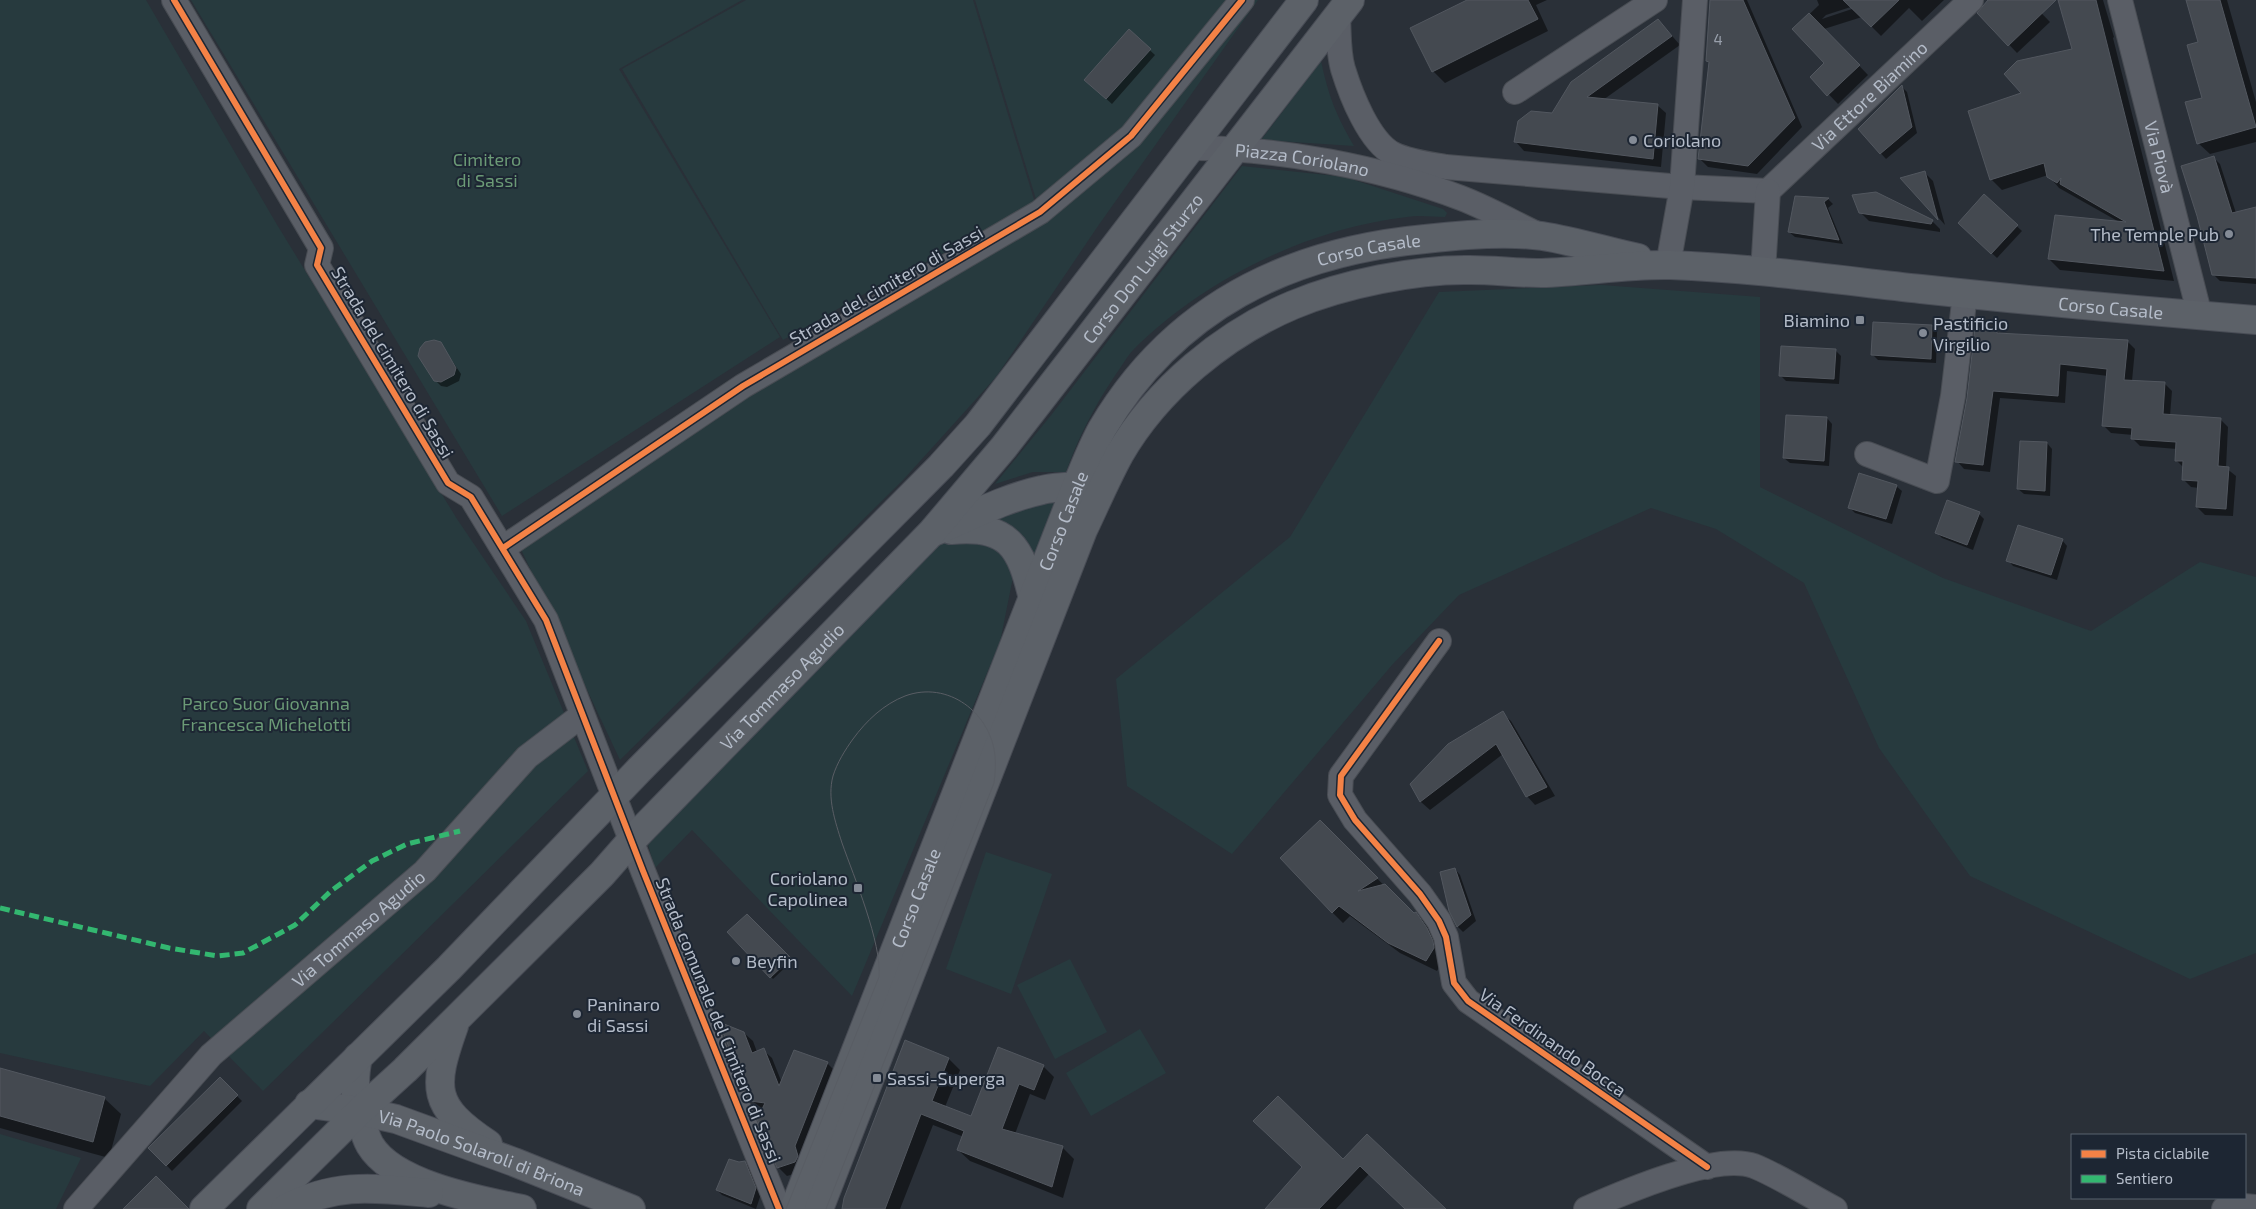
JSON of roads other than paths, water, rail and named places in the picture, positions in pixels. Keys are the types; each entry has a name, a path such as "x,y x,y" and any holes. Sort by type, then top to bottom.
{"main road":[{"name":"Corso Don Luigi Sturzo","path":"615,796 907,502 978,425 1304,0"},
{"name":"Corso Don Luigi Sturzo","path":"932,532 1004,448 1344,8"},
{"name":"Corso Casale","path":"794,1209 1076,487 1103,427 1152,360 1184,332 1254,284 1305,263 1383,243 1465,235 1541,236 1668,265"},
{"name":"Corso Casale","path":"819,1209 1083,530 1113,466 1147,416 1174,386 1204,359 1247,330 1293,305 1343,288 1390,277 1466,270 1538,273 1668,265 1763,272 1965,294 2256,320"},
{"path":"932,532 1008,500 1043,490 1076,487 1113,466"},
{"path":"932,532 971,528 989,530 1001,537 1021,556 1033,599"},
{"name":"Via Tommaso Agudio","path":"261,1209 360,1111 456,1021 602,874 631,841 932,532"},
{"path":"204,1209 449,968 615,796"},
{"path":"456,1021 443,1056 439,1089 442,1099 450,1114 470,1132 514,1162"},
{"name":"Via Paolo Solaroli di Briona","path":"358,1057 354,1084 361,1126 371,1146 384,1162 407,1176 460,1195 522,1209"},
{"name":"Via Paolo Solaroli di Briona","path":"309,1104 360,1111 396,1119 514,1162 631,1209"},
{"path":"285,1209 303,1200 345,1189 363,1187 460,1195"}],"street":[{"name":"Strada del cimitero di Sassi","path":"174,0 321,248 317,265 448,483 472,497 546,620 582,715"},
{"name":"Strada del cimitero di Sassi","path":"503,548 743,386 1040,212 1131,136 1242,0"},
{"path":"1515,92 1655,0"},
{"path":"1668,265 1682,187 1695,0"},
{"name":"Via Ettore Biamino","path":"1768,192 1971,0"},
{"name":"Via Piovà","path":"2120,0 2200,316"},
{"path":"1344,8 1343,69 1368,130 1392,154 1446,167 1682,187 1768,192 1763,272"},
{"name":"Piazza Coriolano","path":"1192,148 1235,148 1318,160 1411,181 1462,198 1541,236"},
{"name":"Piazza Coriolano","path":"1392,154 1411,181"},
{"path":"1411,181 1446,167"},
{"path":"1867,454 1938,481 1953,396 1965,294"},
{"name":"Via Ferdinando Bocca","path":"1439,640 1340,776 1340,795 1356,820 1420,894 1439,921 1446,937 1454,982 1468,1001 1707,1166"},
{"path":"582,715 631,841"},
{"name":"Via Tommaso Agudio","path":"76,1209 211,1055 425,870 527,757 582,715"},
{"name":"Strada comunale del Cimitero di Sassi","path":"631,841 779,1209"},
{"path":"1586,1209 1624,1192 1707,1166 1728,1164 1752,1166 1835,1209"},
{"path":"2224,1209 2233,1205 2256,1207"}],"tram line":[{"path":"786,1209 879,977 879,963 872,929 834,818 831,801 833,776 839,761 850,743 876,714 897,699 905,696 921,692 937,693 965,704 985,726 992,740 995,756 994,783 826,1209"}],"place":[{"name":"Coriolano","path":"1633,140"},
{"name":"The Temple Pub","path":"2229,234"},
{"name":"Biamino","path":"1860,320"},
{"name":"Pastificio Virgilio","path":"1923,333"},
{"name":"Coriolano Capolinea","path":"858,888"},
{"name":"Beyfin","path":"736,961"},
{"name":"Paninaro di Sassi","path":"577,1014"},
{"name":"Sassi-Superga","path":"877,1078"}],"park label":[{"name":"Cimitero di Sassi","path":"487,169"},
{"name":"Parco Suor Giovanna Francesca Michelotti","path":"266,713"}]}
